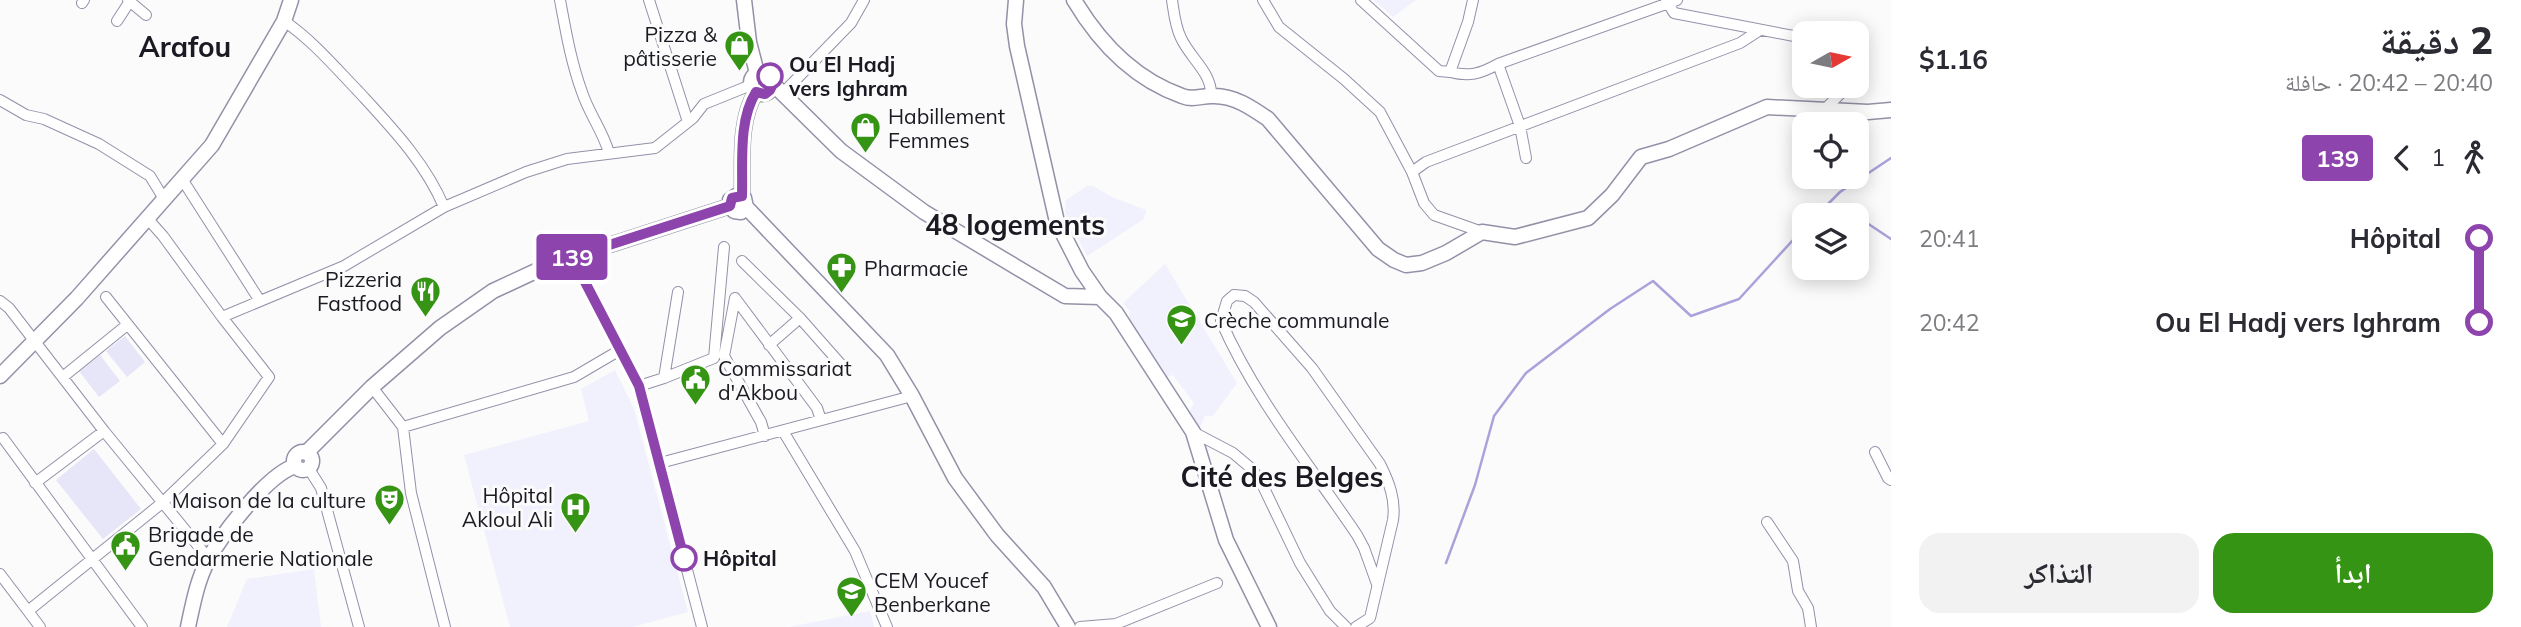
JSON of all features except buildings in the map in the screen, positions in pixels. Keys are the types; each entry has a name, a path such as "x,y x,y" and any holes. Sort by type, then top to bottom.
{"street":[{"path":"0,376 77,298 212,145 284,21 291,0"},
{"path":"560,0 567,44 583,96 606,139 609,153"},
{"path":"649,0 688,122"},
{"path":"188,627 195,592 209,559 250,501 283,470 302,467 312,459 306,453 372,387 440,328 493,290 531,272 730,206 736,212 743,210 744,127 754,83 744,0"},
{"path":"754,83 767,92 778,89 851,23 864,0"},
{"path":"1016,0 1014,24 1017,46 1057,222 1082,271 1100,297 1116,313 1193,432 1226,540 1269,627"},
{"path":"1074,0 1083,16 1125,65 1183,97 1199,99 1211,95 1228,98 1248,106 1268,119 1348,216 1378,249 1394,260 1406,265 1422,263 1446,253 1482,232"},
{"path":"1172,0 1181,38 1212,84 1211,95"},
{"path":"1263,0 1279,27 1380,112 1412,172 1424,203 1434,215 1482,232 1515,237 1588,218 1612,195 1641,157 1669,149 1767,107 1868,112 1891,110"},
{"path":"1361,0 1439,71 1466,76 1481,73 1498,64 1670,1 1674,13 1792,36"},
{"path":"1450,72 1473,0"},
{"path":"117,21 129,1 146,15"},
{"path":"284,21 303,34 396,132 425,171 444,208"},
{"path":"1412,172 1426,162 1740,43 1760,30"},
{"path":"1498,64 1520,126 1526,159"},
{"path":"222,317 344,267 444,208 526,172 567,159 655,148 688,122 704,104 754,83"},
{"path":"778,89 841,151 924,212 1065,296 1100,297"},
{"path":"1824,110 1836,98"},
{"path":"0,100 26,115 44,118 99,144 150,176 164,199"},
{"path":"182,178 260,302"},
{"path":"744,202 887,355 965,494 997,535 1044,587 1068,627"},
{"path":"28,611 162,503 223,444 268,377 147,218"},
{"path":"639,386 714,358 724,247"},
{"path":"572,257 639,386 702,627"},
{"path":"742,261 800,317 845,369"},
{"path":"664,378 678,292"},
{"path":"1356,627 1370,618 1395,507 1388,480 1380,464 1312,368 1254,302 1245,296 1234,295 1227,301 1221,321 1228,338 1253,386 1357,535 1377,584"},
{"path":"106,298 223,444"},
{"path":"765,436 761,422 724,356 735,298 817,408 821,420"},
{"path":"0,301 9,308 64,376 104,432 209,559"},
{"path":"769,345 800,317"},
{"path":"64,376 127,325"},
{"path":"403,427 574,377 620,350"},
{"path":"372,387 403,427 411,493 444,627"},
{"path":"660,463 912,396"},
{"path":"783,431 855,551 887,627"},
{"path":"35,483 104,432"},
{"path":"1193,432 1233,453 1252,470 1262,484 1300,564 1330,611 1346,627"},
{"path":"4,438 142,627"},
{"path":"1875,452 1891,480"},
{"path":"302,467 321,488 359,627"},
{"path":"1767,522 1793,561 1798,591 1808,608 1811,627"},
{"path":"0,575 40,627"},
{"path":"1080,627 1116,624 1217,583"}],"shaded area":[{"path":"1374,0 1416,0 1393,17"},
{"path":"1087,186 1093,186 1112,197 1146,210 1144,219 1087,256 1065,213 1066,200"},
{"name":"Crèche communale","path":"1165,264 1237,383 1213,416 1205,416 1200,427 1189,412 1194,403 1173,375 1167,377 1128,320 1130,311 1123,303"},
{"path":"125,336 145,362 127,377 106,351"},
{"path":"100,355 120,381 99,397 79,371"},
{"name":"Hôpital Akloul Ali","path":"615,370 634,409 688,612 632,627 510,627 464,455 589,421 581,389"},
{"path":"94,449 141,509 103,539 56,480"},
{"path":"314,569 321,627 227,627 247,579"},
{"name":"CEM Youcef Benberkane","path":"870,611 874,627 789,627"}],"waterway":[{"path":"1829,203 1840,192 1891,158"},
{"path":"1869,224 1891,239"},
{"path":"1446,563 1475,485 1494,416 1526,373 1610,309 1653,281 1691,316 1739,299 1792,241"}],"bus line":[{"name":"139","path":"684,558 639,386 572,257 730,206 732,198 736,195 742,196 744,127 750,102 756,92 765,94 770,90 773,84 770,76"}],"place":[{"name":"Pizza & pâtisserie","path":"740,73"},
{"name":"Ou El Hadj vers Ighram","path":"770,76"},
{"name":"Habillement Femmes","path":"865,155"},
{"name":"Pharmacie","path":"841,295"},
{"name":"Pizzeria Fastfood","path":"425,318"},
{"name":"Crèche communale","path":"1181,347"},
{"name":"Commissariat d'Akbou","path":"695,407"},
{"name":"Maison de la culture","path":"389,527"},
{"name":"Hôpital Akloul Ali","path":"576,534"},
{"name":"Hôpital","path":"684,558"},
{"name":"Brigade de Gendarmerie Nationale","path":"125,573"},
{"name":"CEM Youcef Benberkane","path":"851,619"}],"district":[{"name":"Arafou","path":"185,46"},
{"name":"48 logements","path":"1015,224"},
{"name":"Cité des Belges","path":"1282,476"}]}
